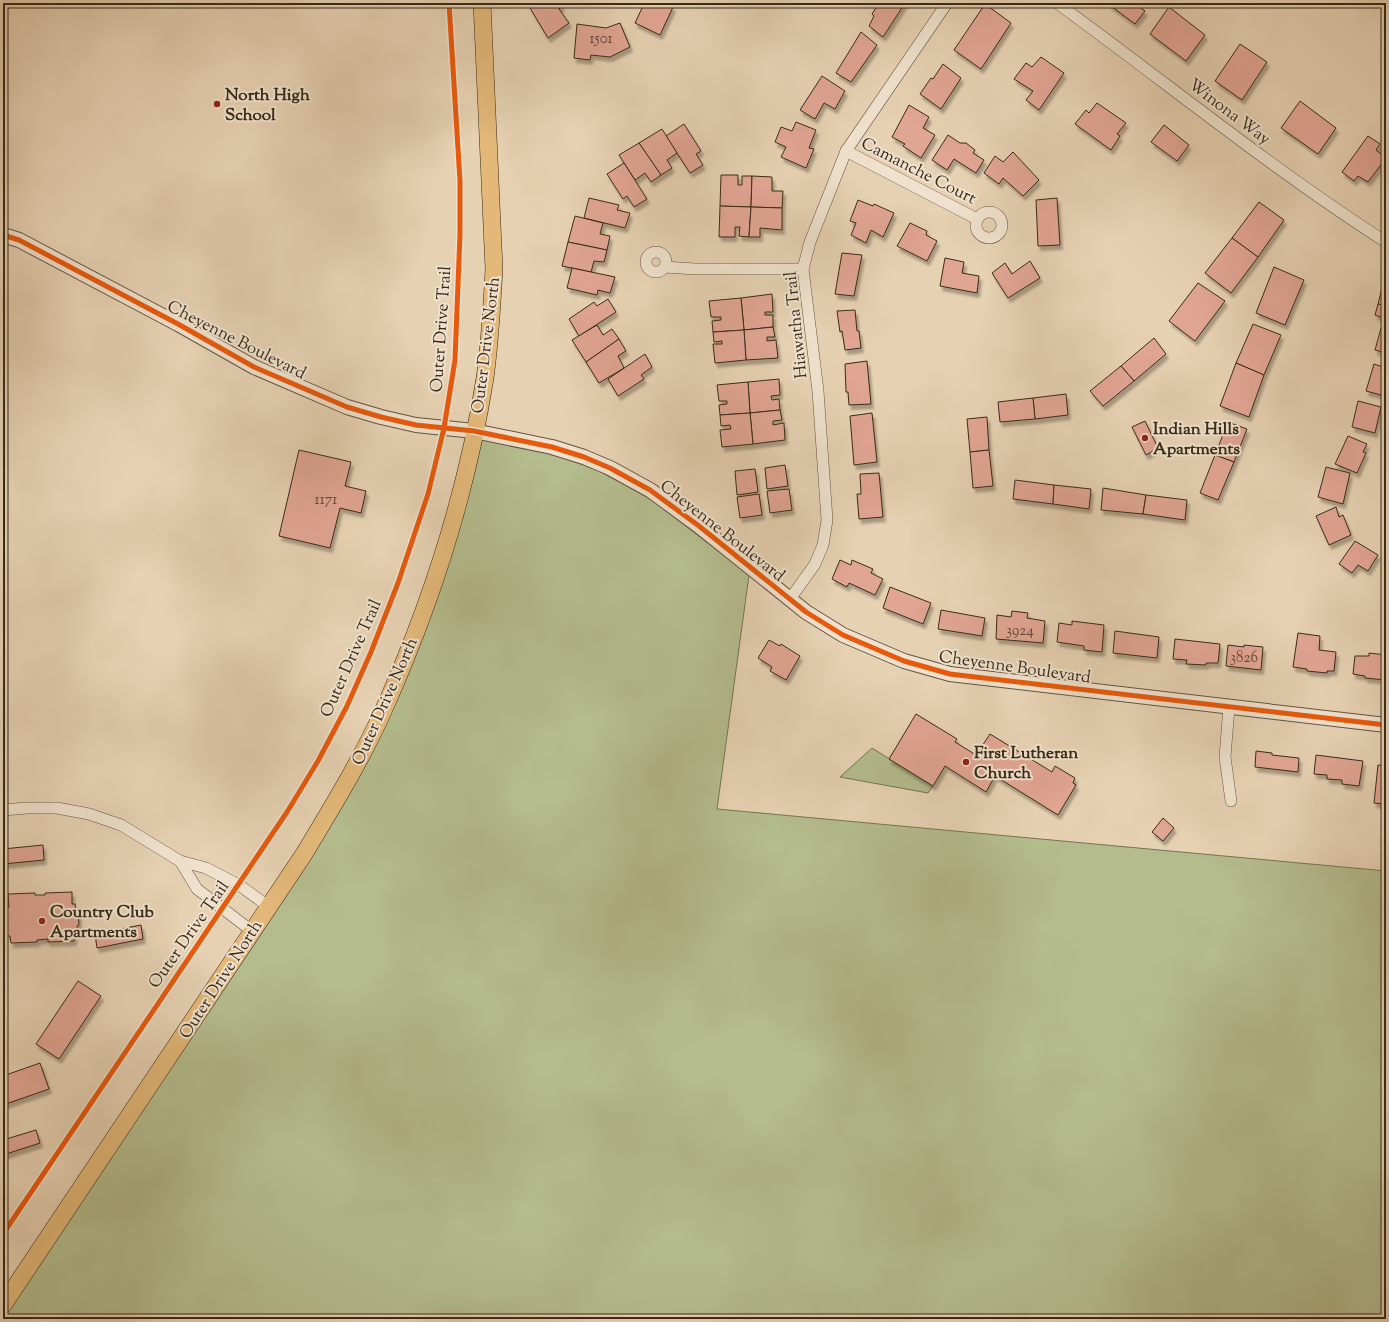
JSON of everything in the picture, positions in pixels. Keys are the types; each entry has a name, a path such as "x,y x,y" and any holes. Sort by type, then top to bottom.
{"main road":[{"name":"Outer Drive North","path":"3,1305 304,854 338,798 384,710 430,595 471,453 485,376 494,269 482,3"}],"street":[{"name":"Hiawatha Trail","path":"790,599 815,564 823,545 827,520 818,391 811,323 803,269 810,242 846,151 947,3"},
{"name":"Winona Way","path":"1057,3 1264,158 1350,219 1386,242"},
{"name":"Camanche Court","path":"846,151 977,219"},
{"name":"Cheyenne Boulevard","path":"3,235 19,240 178,324 254,367 347,407 416,425 474,431 552,446 610,468 650,490 699,526 806,612 843,635 904,660 950,674 1386,725"},
{"path":"665,267 695,269 803,269"},
{"path":"1229,707 1225,757 1231,801"},
{"path":"3,810 57,808 89,814 121,825 180,861 206,868 239,885 268,906"},
{"path":"180,861 197,889 252,931"}],"green space":[{"path":"478,437 549,452 599,471 652,500 749,575 717,809 1386,871 1386,1319 3,1319 3,1308 368,747"},
{"path":"872,748 933,786 928,793 840,777"}],"building":[{"path":"537,3 560,3 562,6 559,9 569,23 548,38 530,8"},
{"path":"641,3 665,3 673,7 660,35 635,23 644,4"},
{"path":"879,3 905,3 883,37 869,26 874,16 872,14"},
{"path":"1107,3 1134,3 1145,11 1135,24"},
{"path":"985,4 1011,23 981,69 954,50"},
{"path":"1169,7 1205,35 1186,61 1150,34"},
{"path":"620,23 630,47 610,57 591,55 590,60 574,58 577,24 606,28"},
{"path":"861,32 877,45 851,82 836,73"},
{"path":"1240,44 1267,62 1242,100 1215,81"},
{"path":"1041,57 1064,73 1039,110 1026,100 1033,91 1014,79 1026,63 1032,67"},
{"path":"943,64 961,78 941,109 920,94"},
{"path":"822,76 845,91 835,109 824,103 815,119 800,110"},
{"path":"1300,101 1336,128 1318,154 1281,128"},
{"path":"1097,103 1126,123 1117,134 1120,136 1111,150 1075,124 1086,110 1089,113"},
{"path":"909,105 929,117 923,128 935,135 921,158 903,146 905,144 892,137"},
{"path":"796,122 816,130 809,148 814,149 806,168 781,157 786,147 775,142 781,127 792,131"},
{"path":"684,124 701,151 696,154 703,165 690,173 666,136"},
{"path":"1164,125 1189,145 1177,161 1151,142"},
{"path":"662,129 677,153 667,160 672,168 661,175 639,143"},
{"path":"948,135 960,143 966,143 975,150 973,153 984,160 976,173 954,159 947,170 932,160"},
{"path":"1368,136 1380,144 1376,150 1386,158 1368,182 1358,176 1354,181 1342,172"},
{"path":"639,143 661,175 651,182 645,173 635,180 619,155"},
{"path":"1013,152 1039,180 1023,196 1003,178 999,184 984,173 995,156 1003,162"},
{"path":"624,163 647,199 634,207 627,196 623,199 607,174"},
{"path":"721,175 738,175 738,185 742,185 742,176 752,176 751,207 720,206"},
{"path":"752,176 772,177 772,191 783,191 782,208 751,207"},
{"path":"589,198 619,205 617,210 630,213 625,228 584,218"},
{"path":"1057,198 1060,245 1038,246 1036,200"},
{"path":"858,200 873,206 874,204 894,213 883,237 871,230 866,243 851,235 856,223 850,221"},
{"path":"1259,202 1284,220 1258,257 1232,238"},
{"path":"720,206 751,207 749,237 739,236 740,227 735,227 735,237 719,237"},
{"path":"751,207 782,208 782,230 760,228 760,237 749,237"},
{"path":"575,216 603,223 600,234 610,236 607,250 568,242"},
{"path":"910,223 927,231 926,235 937,241 927,261 897,246"},
{"path":"1232,238 1258,257 1231,293 1205,273"},
{"path":"568,242 607,250 604,262 594,261 591,272 562,266"},
{"path":"842,253 862,255 854,296 835,294"},
{"path":"945,258 964,262 962,273 979,276 977,293 940,286"},
{"path":"1030,261 1040,278 1008,298 992,273 1005,263 1012,274"},
{"path":"1274,267 1304,280 1285,325 1256,313"},
{"path":"572,268 615,277 610,293 598,290 597,295 567,288"},
{"path":"1198,283 1225,301 1195,341 1169,321"},
{"path":"1384,283 1386,283 1386,294 1381,292"},
{"path":"1381,292 1386,294 1386,306 1378,304"},
{"path":"772,294 773,312 765,312 765,315 773,315 773,327 744,330 741,298"},
{"path":"741,298 744,330 713,332 712,321 721,320 721,317 711,317 709,301"},
{"path":"608,299 616,312 579,336 569,319 594,302 597,306"},
{"path":"1378,304 1386,306 1386,319 1375,315"},
{"path":"855,310 857,331 859,331 861,348 845,350 842,331 840,332 837,311"},
{"path":"1253,324 1281,335 1264,375 1236,363"},
{"path":"597,325 603,335 612,329 619,339 586,362 572,340"},
{"path":"773,327 775,337 767,337 767,341 776,340 778,358 746,360 744,330"},
{"path":"1381,328 1386,329 1386,353 1375,350"},
{"path":"744,330 746,360 715,363 713,344 722,344 722,341 714,342 713,332"},
{"path":"1154,338 1166,354 1134,381 1121,366"},
{"path":"619,339 626,351 618,356 624,368 599,383 586,362"},
{"path":"645,354 652,367 641,375 644,379 618,396 608,379"},
{"path":"867,361 871,404 849,405 848,392 846,392 845,364"},
{"path":"1236,363 1264,375 1249,417 1220,406"},
{"path":"1374,364 1386,368 1385,396 1366,391"},
{"path":"1121,366 1134,381 1103,406 1090,391"},
{"path":"779,379 780,395 771,396 772,400 779,399 780,410 750,413 748,382"},
{"path":"748,382 750,413 720,415 719,405 727,404 727,401 719,401 717,385"},
{"path":"1066,394 1068,415 1035,419 1033,398"},
{"path":"1033,398 1035,419 1000,422 998,402"},
{"path":"1358,401 1381,407 1375,433 1352,427"},
{"path":"780,410 782,420 773,421 773,425 784,423 785,440 753,444 750,413"},
{"path":"750,413 753,444 722,447 720,430 731,429 730,425 721,426 720,415"},
{"path":"872,413 877,462 854,465 850,416"},
{"path":"987,417 989,450 970,452 967,419"},
{"name":"Indian Hills Apartments","path":"1145,421 1158,448 1146,455 1132,427"},
{"path":"1228,422 1247,429 1234,462 1215,455"},
{"path":"1348,436 1367,444 1363,452 1366,453 1357,473 1335,464"},
{"path":"299,450 351,462 345,486 366,491 361,513 340,508 330,548 279,536"},
{"path":"989,450 993,486 973,488 970,452"},
{"path":"1215,455 1234,462 1218,500 1200,493"},
{"path":"785,465 788,486 767,489 765,468"},
{"path":"1326,467 1350,473 1343,504 1318,497"},
{"path":"755,469 758,492 737,495 735,471"},
{"path":"879,473 883,517 859,519 857,494 861,494 860,474"},
{"path":"1015,480 1054,485 1053,504 1013,499"},
{"path":"1054,485 1091,489 1089,509 1053,504"},
{"path":"1103,488 1146,495 1143,514 1101,510"},
{"path":"789,489 792,510 770,513 767,491"},
{"path":"759,494 762,515 740,518 737,497"},
{"path":"1146,495 1187,500 1185,520 1143,514"},
{"path":"1336,507 1339,517 1343,515 1351,535 1329,545 1316,516"},
{"path":"1355,541 1378,555 1368,571 1358,565 1352,573 1339,564"},
{"path":"840,560 851,565 852,560 873,569 871,573 883,579 875,595 849,583 847,587 832,579"},
{"path":"890,587 931,603 923,624 883,608"},
{"path":"941,610 985,618 982,636 938,629"},
{"path":"1012,611 1028,613 1027,618 1045,621 1043,643 996,639 997,615 1011,617"},
{"path":"1072,621 1104,625 1102,652 1084,650 1084,646 1057,642 1059,623 1072,625"},
{"path":"1115,631 1159,637 1157,658 1113,653"},
{"path":"1298,633 1320,636 1319,650 1336,652 1334,671 1327,671 1327,673 1307,671 1307,669 1293,667"},
{"path":"1175,639 1220,644 1218,663 1206,663 1206,665 1186,664 1187,660 1173,659"},
{"path":"769,640 780,646 781,644 800,656 786,680 770,671 772,667 758,658"},
{"path":"1228,645 1263,647 1261,670 1226,666"},
{"path":"1369,653 1386,655 1386,680 1365,678 1365,676 1353,674 1355,656 1369,656"},
{"name":"First Lutheran Church","path":"916,714 957,739 955,742 976,755 990,734 1052,772 1055,766 1075,778 1073,783 1076,785 1058,815 995,776 986,792 945,766 933,786 889,759"},
{"path":"1256,751 1272,753 1272,755 1299,758 1298,772 1255,767"},
{"path":"1316,755 1363,761 1359,786 1342,784 1342,780 1327,779 1327,775 1314,774"},
{"path":"1378,765 1386,766 1386,804 1374,803"},
{"path":"1163,818 1174,828 1163,841 1152,832"},
{"path":"43,845 44,860 3,864 3,849"},
{"name":"Country Club Apartments","path":"72,892 72,904 75,904 76,912 78,912 79,925 77,926 77,933 74,934 74,941 48,942 48,939 37,940 37,942 11,943 10,936 7,936 4,916 6,916 6,907 9,907 8,894 35,893 35,895 45,895 45,893"},
{"path":"141,925 143,939 97,948 95,934"},
{"name":"Country Club Apartments","path":"78,981 101,996 59,1059 36,1044"},
{"path":"40,1063 49,1089 3,1105 3,1076"},
{"path":"36,1130 40,1143 3,1155 3,1140"}],"cycle path":[{"name":"Outer Drive Trail","path":"3,1234 287,812 318,761 347,706 371,652 398,583 428,494 444,428 455,360 460,234 460,181 449,3"},
{"path":"3,235 19,240 178,324 254,367 347,407 416,425 474,431 552,447 584,457 610,468 650,490 699,526 806,612 843,635 904,661 950,674 1386,725"}],"place":[{"name":"North High School","path":"217,104"},
{"name":"Indian Hills Apartments","path":"1145,438"},
{"name":"First Lutheran Church","path":"966,762"},
{"name":"Country Club Apartments","path":"42,921"}]}
